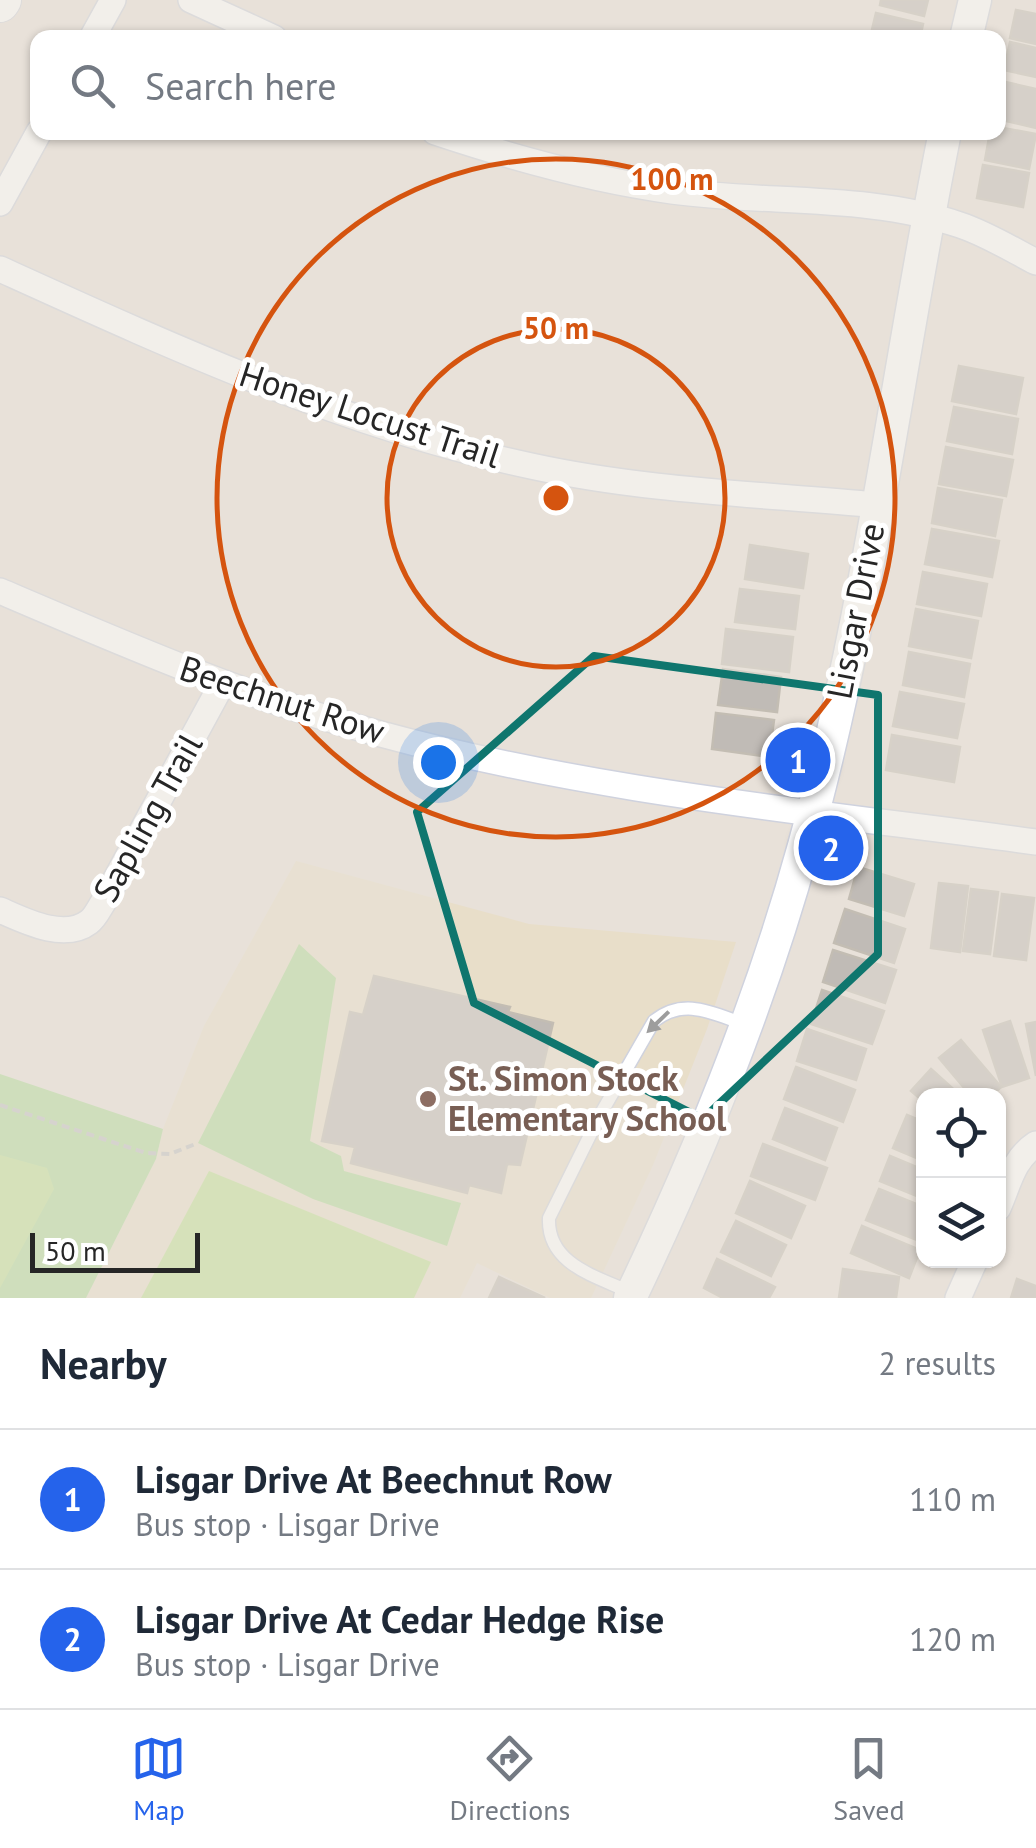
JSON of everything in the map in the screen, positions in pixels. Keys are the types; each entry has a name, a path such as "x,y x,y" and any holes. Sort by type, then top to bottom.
{"street":[{"path":"96,30 112,0"},
{"path":"191,0 257,30"},
{"path":"968,30 976,0"},
{"path":"0,203 35,140"},
{"path":"460,140 618,182 704,195 889,208 928,216 966,227 1036,262"},
{"name":"Lisgar Drive","path":"632,1296 691,1166 747,1025 780,928 812,813 842,692 943,140"},
{"name":"Honey Locust Trail","path":"0,269 304,400 453,448 620,482 877,505"},
{"name":"Beechnut Row","path":"0,591 222,684 377,733 502,764 812,813 1036,842"},
{"name":"Sapling Trail","path":"0,910 33,924 63,930 89,923 222,684"},
{"path":"1006,1188 1024,1152 1036,1144"},
{"path":"958,1298 971,1268"}],"lane":[{"path":"632,1296 566,1261 552,1244 550,1218 600,1115 654,1021 666,1012 687,1007 747,1025"}],"path":[{"path":"0,1104 146,1152 170,1154 198,1142"}],"highlighted area":[{"path":"594,656 878,695 878,954 703,1119 474,1003 417,812"}],"shaded area":[{"name":"St. Simon Stock Elementary School","path":"296,861 529,924 736,942 707,1029 653,1165 591,1298 550,1298 477,1263 460,1298 86,1298 156,1159 163,1129 204,1026"}],"green space":[{"path":"299,944 336,978 310,1141 341,1156 344,1171 461,1203 447,1246 313,1199 198,1143"},
{"path":"0,1074 163,1129 156,1159 86,1298 0,1298"},
{"path":"0,1155 47,1168 54,1189 0,1288"},
{"path":"209,1171 431,1262 414,1298 141,1298"}],"building":[{"path":"881,0 928,0 924,16 880,5"},
{"path":"1016,10 1036,14 1036,44 1010,38"},
{"path":"876,13 923,24 922,30 872,30"},
{"path":"1010,42 1036,48 1036,77 1006,70"},
{"path":"1006,82 1036,89 1036,128 1006,121"},
{"path":"1006,128 1036,134 1029,169 985,160 989,140 1006,140"},
{"path":"983,165 1029,173 1023,207 977,198"},
{"path":"959,366 1023,378 1016,414 952,401"},
{"path":"954,407 1018,419 1012,454 947,441"},
{"path":"946,447 1013,460 1006,496 939,484"},
{"path":"938,488 1002,500 995,536 932,523"},
{"path":"932,529 999,541 992,577 925,564"},
{"path":"750,545 808,554 803,588 745,579"},
{"path":"923,572 987,584 981,616 917,604"},
{"path":"740,589 799,596 795,629 735,622"},
{"path":"916,609 978,621 971,658 909,646"},
{"path":"726,629 793,637 789,672 722,664"},
{"path":"909,652 970,664 964,697 903,685"},
{"path":"723,669 781,677 777,712 718,705"},
{"path":"900,692 964,704 957,738 893,726"},
{"path":"716,713 774,720 769,757 712,749"},
{"path":"892,735 960,747 954,782 886,770"},
{"path":"858,867 914,884 904,916 849,899"},
{"path":"939,883 968,886 960,952 931,948"},
{"path":"971,889 998,892 990,954 963,951"},
{"path":"1002,894 1034,898 1026,960 994,956"},
{"path":"845,909 905,929 894,963 834,943"},
{"path":"833,950 896,970 885,1003 823,982"},
{"name":"St. Simon Stock Elementary School","path":"374,976 510,1007 508,1012 553,1023 520,1165 507,1164 501,1193 469,1185 467,1193 351,1163 355,1147 322,1141 350,1012 363,1015"},
{"path":"822,990 884,1011 872,1044 811,1024"},
{"path":"1010,1021 1029,1078 1002,1087 983,1030"},
{"path":"1036,1022 1036,1076 1026,1024"},
{"path":"807,1029 866,1049 856,1080 797,1061"},
{"path":"961,1040 1001,1087 964,1088 939,1058"},
{"path":"796,1067 855,1090 843,1122 784,1099"},
{"path":"931,1069 952,1088 916,1088 916,1095 911,1091"},
{"path":"785,1108 837,1128 825,1160 773,1139"},
{"path":"907,1115 916,1119 916,1158 893,1148"},
{"path":"763,1144 827,1168 815,1200 751,1176"},
{"path":"890,1156 916,1167 916,1196 880,1181"},
{"path":"750,1181 805,1206 791,1238 736,1213"},
{"path":"879,1189 916,1204 916,1240 866,1220"},
{"path":"736,1221 786,1245 771,1276 721,1252"},
{"path":"862,1226 916,1248 916,1260 909,1278 851,1253"},
{"path":"717,1259 775,1287 769,1298 723,1298 704,1288"},
{"path":"843,1269 899,1277 896,1298 839,1298"},
{"path":"499,1277 545,1298 489,1298"},
{"path":"1017,1279 1036,1286 1036,1298 1011,1298"}],"place":[{"name":"Lisgar Drive At Beechnut Row","path":"798,760"},
{"name":"Lisgar Drive At Cedar Hedge Rise","path":"831,848"},
{"name":"St. Simon Stock Elementary School","path":"428,1099"}]}
